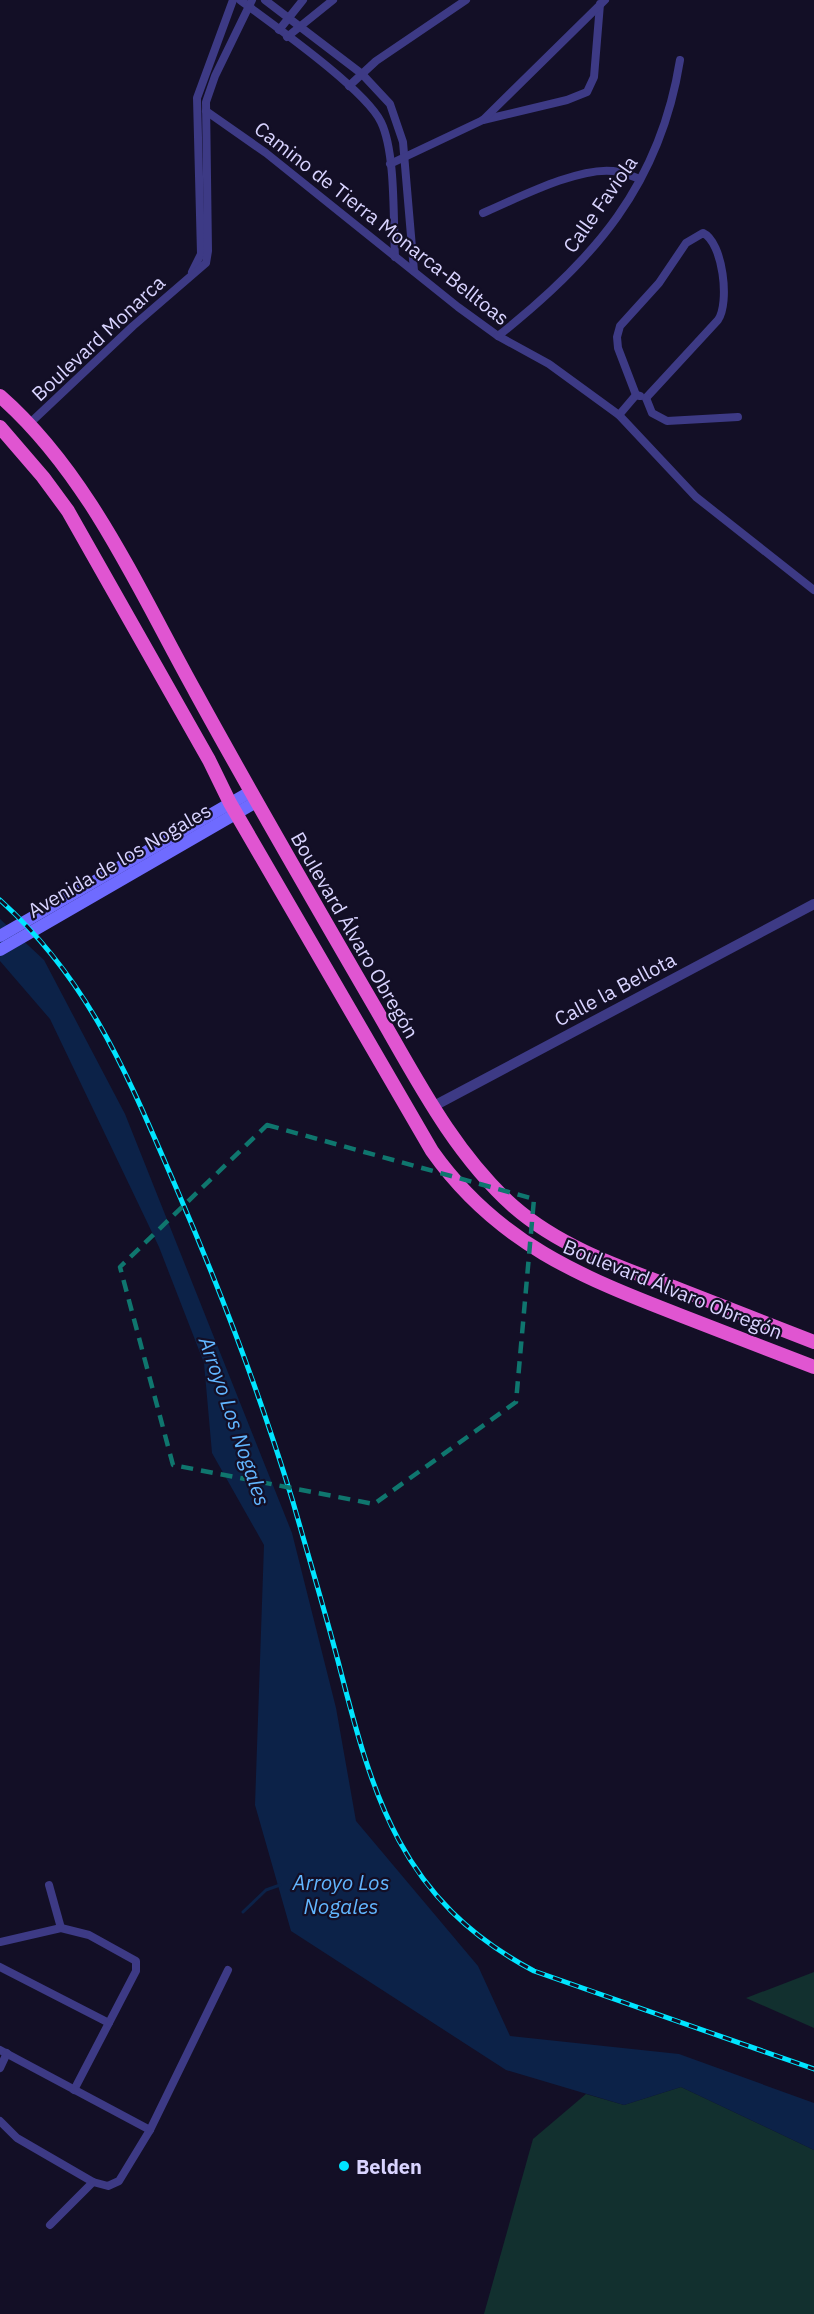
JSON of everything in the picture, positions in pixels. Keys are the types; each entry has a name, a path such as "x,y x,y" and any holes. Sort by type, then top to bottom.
{"highway":[{"name":"Boulevard Álvaro Obregón","path":"0,396 29,424 59,460 114,544 253,797 432,1107 487,1179 514,1206 546,1231 571,1245 629,1271 814,1342"},
{"name":"Boulevard Álvaro Obregón","path":"0,427 43,477 68,511 209,760 233,809 432,1151 451,1178 474,1203 533,1250 581,1275 814,1368"}],"main road":[{"name":"Avenida de los Nogales","path":"0,950 253,797"},
{"name":"Avenida de los Nogales","path":"0,936 233,809"}],"street":[{"name":"Boulevard Monarca","path":"189,278 201,255 197,98 233,0"},
{"path":"240,0 250,3 287,37 349,86 372,107 381,121 390,164 395,257"},
{"path":"265,0 362,74 390,105 397,118 405,158 414,271"},
{"path":"279,30 291,19 303,0"},
{"path":"287,37 333,0"},
{"path":"349,86 376,61 466,0"},
{"path":"483,120 602,2"},
{"path":"390,164 483,120 567,100 587,92 594,76 602,2"},
{"name":"Boulevard Monarca","path":"29,424 203,267 208,259 206,111 209,90 250,3"},
{"name":"Calle Faviola","path":"498,336 550,295 591,252 640,179 665,129 674,101 680,60"},
{"name":"Camino de Tierra Monarca-Belltoas","path":"206,111 266,153 498,336 549,364 619,415 696,496 814,590"},
{"path":"483,213 538,189 590,172 613,171 640,179"},
{"path":"636,395 618,348 617,337 620,326 659,284 686,243 703,233 711,237 717,248 724,309 718,320 646,398"},
{"path":"619,415 636,395"},
{"path":"636,395 646,398"},
{"path":"646,398 652,413 667,421 738,417"},
{"name":"Calle la Bellota","path":"432,1107 814,904"},
{"path":"49,1885 61,1928"},
{"path":"0,1942 61,1928 89,1935 136,1961 136,1971 74,2090"},
{"path":"0,1967 110,2023"},
{"path":"0,2121 17,2138 93,2182 108,2186 117,2184 150,2130 228,1970"},
{"path":"0,2068 3,2051 150,2130"},
{"path":"50,2225 93,2182"}],"highlighted area":[{"path":"267,1125 534,1199 516,1402 374,1504 173,1465 120,1267"}],"green space":[{"path":"814,1972 814,2028 746,1998"},
{"path":"681,2087 814,2150 814,2314 484,2314 533,2139 586,2094 624,2105"}],"water":[{"name":"Arroyo Los Nogales","path":"0,919 44,960 125,1114 292,1533 336,1708 356,1821 478,1966 510,2036 679,2054 814,2103 814,2150 681,2087 624,2105 506,2070 291,1931 255,1805 264,1545 212,1453 204,1363 159,1247 50,1019 0,961"}],"waterway":[{"path":"243,1912 266,1890 280,1885"}],"railway":[{"path":"0,900 32,931 83,998 104,1033 141,1106 208,1263 267,1422 322,1601 365,1757 380,1800 399,1840 422,1878 452,1912 489,1943 534,1971 814,2069"}],"place":[{"name":"Belden","path":"344,2166"}]}
